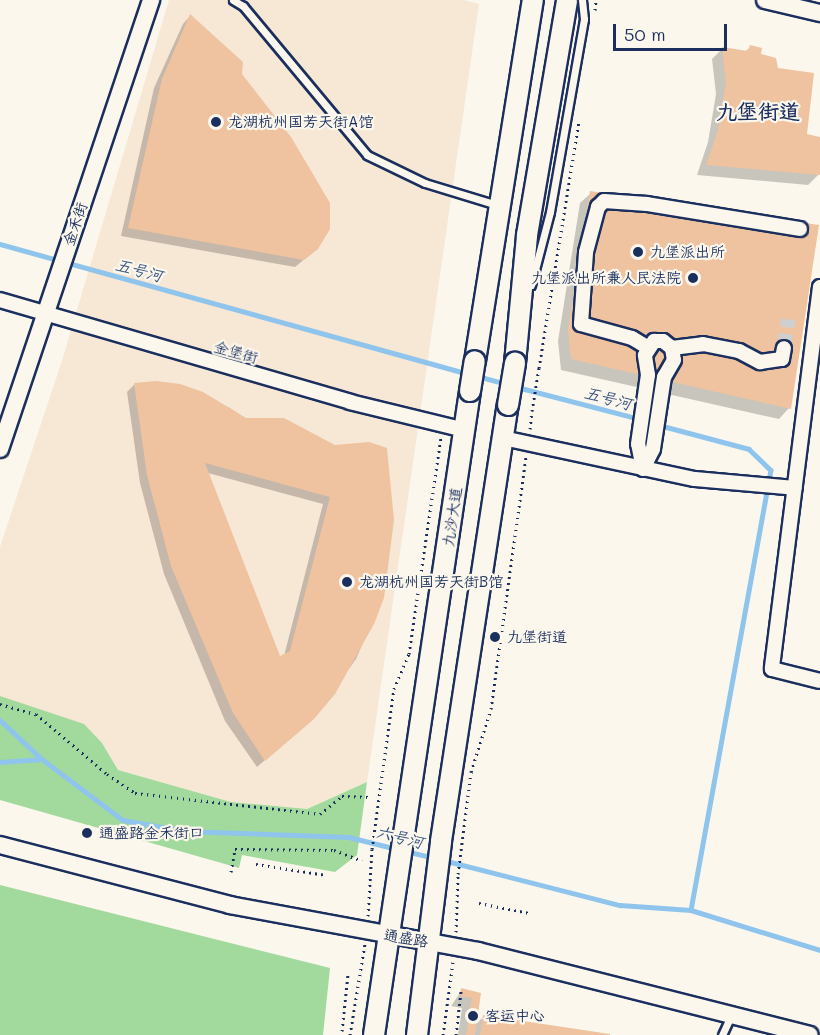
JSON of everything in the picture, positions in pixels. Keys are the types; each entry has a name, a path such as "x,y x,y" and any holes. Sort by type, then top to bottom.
{"main road":[{"name":"九沙大道","path":"374,1035 475,361 532,0"},
{"path":"417,1035 441,841 519,328 527,235 567,0"}],"street":[{"name":"金禾街","path":"0,449 151,0"},
{"path":"765,0 820,13"},
{"path":"647,347 632,338 581,324 586,252 598,207 604,201 647,204 800,230"},
{"path":"820,287 772,669 820,681"},
{"name":"金堡街","path":"0,300 350,402 465,429"},
{"path":"654,341 663,341 672,348 674,360 664,378 656,434 643,469 638,444 644,410 647,347 654,341"},
{"path":"672,348 703,344 739,351 760,362 782,360 784,348"},
{"path":"503,438 643,469 740,486 795,488"},
{"name":"通盛路","path":"0,845 230,905 430,942 810,1035"}],"lane":[{"path":"233,0 243,6 367,155 425,183 500,206"},
{"path":"519,328 550,212 584,19 582,0"},
{"path":"722,1035 731,1016"}],"path":[{"path":"594,11 596,0"},
{"path":"458,874 471,772 491,709 504,635 532,411 580,113"},
{"path":"372,849 394,689 409,654 443,424"},
{"path":"0,704 36,714 107,774 135,793 320,814 342,796 369,797"},
{"path":"231,872 235,849 334,850 362,861"},
{"path":"256,864 326,874"},
{"path":"479,903 529,913"},
{"path":"342,1031 348,974"},
{"path":"456,1035 461,991"}],"shaded area":[{"path":"169,0 464,0 479,4 367,782 307,809 231,802 118,770 102,743 0,696 0,547 61,364"}],"green space":[{"path":"0,696 84,724 102,743 118,770 231,802 307,809 367,782 357,855 335,872 242,855 239,868 0,800"},
{"path":"0,885 330,968 323,1035 0,1035"}],"building":[{"name":"龙湖杭州国芳天街A馆","path":"190,14 243,62 242,74 291,137 330,203 330,229 318,249 304,260 128,228 162,79"},
{"path":"750,45 762,48 761,54 776,58 778,68 814,73 807,134 820,137 820,175 706,165 718,130 726,83 722,47 748,51"},
{"name":"九堡派出所兼人民法院","path":"590,191 819,225 791,409 571,359 568,329"},
{"name":"龙湖杭州国芳天街B馆","path":"156,381 180,384 203,392 246,418 284,418 335,445 369,442 387,448 394,520 384,598 374,624 335,694 314,719 265,761 233,713 171,566 147,475 134,383","holes":["205,463 330,497 290,651 280,656"]},
{"name":"客运中心","path":"461,988 481,993 475,1035 466,1035 472,998 460,996"},
{"path":"483,1015 610,1034 610,1035 480,1035"}],"waterway":[{"name":"五号河","path":"0,244 468,374"},
{"name":"五号河","path":"477,376 506,384"},
{"name":"五号河","path":"517,387 640,419"},
{"name":"五号河","path":"659,425 749,449 771,470 691,910"},
{"name":"六号河","path":"0,720 42,759 123,820 185,831 349,837 397,849"},
{"path":"0,762 42,759"},
{"name":"六号河","path":"405,851 435,858"},
{"name":"六号河","path":"443,860 620,905 691,910 820,950"}],"tunnel":[{"path":"784,348 788,319"}],"place":[{"name":"龙湖杭州国芳天街A馆","path":"216,122"},
{"name":"九堡派出所","path":"638,252"},
{"name":"九堡派出所兼人民法院","path":"693,278"},
{"name":"龙湖杭州国芳天街B馆","path":"347,582"},
{"name":"九堡街道","path":"495,637"},
{"name":"通盛路金禾街口","path":"87,833"},
{"name":"客运中心","path":"473,1016"}],"district":[{"name":"九堡街道","path":"758,111"}]}
